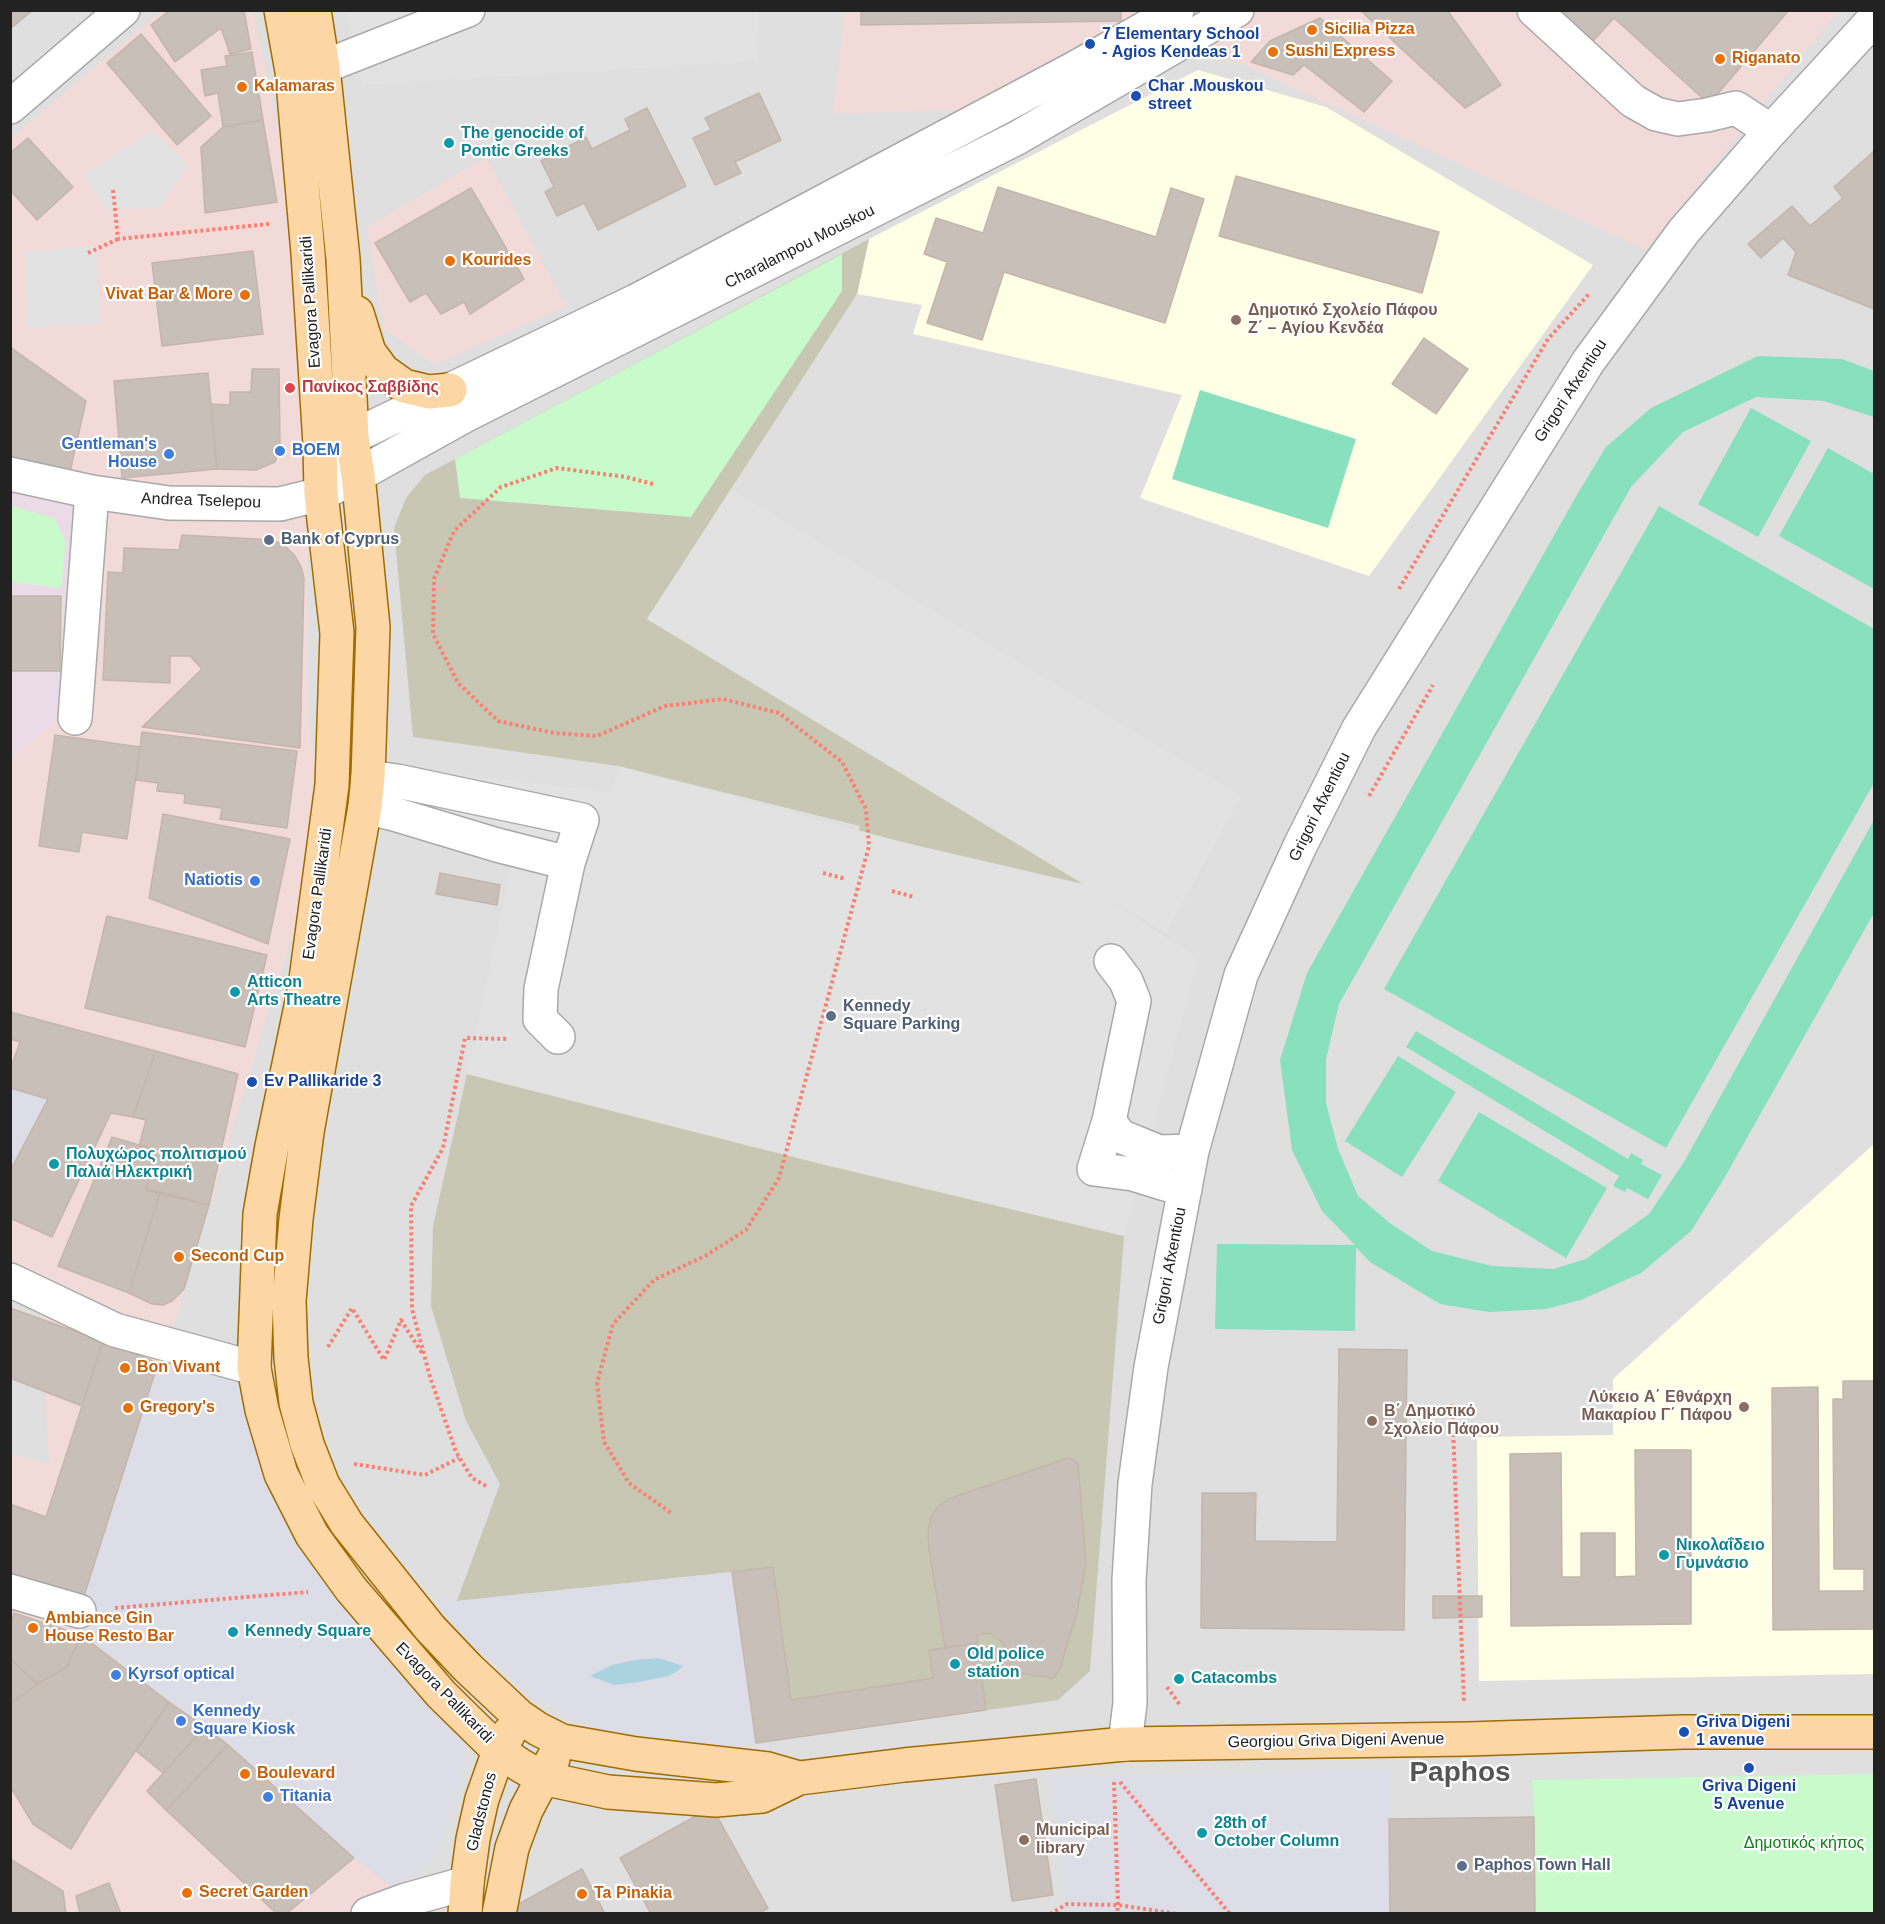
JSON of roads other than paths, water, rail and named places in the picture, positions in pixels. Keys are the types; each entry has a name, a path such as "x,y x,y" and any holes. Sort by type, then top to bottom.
{"main road":[{"name":"Evagora Pallikaridi","path":"280,10 292,70 320,434 321,494 337,633 332,786 304,987 260,1214 254,1368 262,1410 281,1474 312,1535 351,1589 441,1694 499,1751 543,1778"},
{"name":"Evagora Pallikaridi","path":"314,10 323,67 343,259 352,437 373,627 366,792 307,1132 296,1219 289,1301 291,1358 296,1403 307,1444 323,1485 346,1524 430,1628 468,1668 519,1716 562,1741"},
{"path":"343,259 369,352 383,370 404,386 429,392 450,390"},
{"name":"Gladstonos","path":"466,1898 473,1839 482,1799 499,1751 519,1716"},
{"name":"Georgiou Griva Digeni Avenue","path":"543,1778 608,1792 716,1800 762,1796 799,1778 904,1765 1125,1744 1468,1739 1684,1732 1875,1732"},
{"path":"499,1914 512,1848 526,1810 562,1741"},
{"name":"Georgiou Griva Digeni Avenue","path":"562,1741 629,1753 768,1769 799,1778"}],"street":[{"path":"10,107 123,10"},
{"path":"323,67 468,10"},
{"name":"Charalampou Mouskou","path":"352,437 646,296 1075,68 1177,10"},
{"name":"Charalampou Mouskou","path":"321,494 358,476 464,416 1017,138 1237,10"},
{"path":"1534,10 1633,101 1656,114 1678,119 1707,116 1736,108 1771,131"},
{"name":"Grigori Afxentiou","path":"1125,1744 1130,1703 1129,1580 1136,1484 1151,1367 1192,1151 1241,975 1300,846 1359,728 1588,362 1684,231 1771,131 1875,19"},
{"path":"321,494 352,437"},
{"name":"Andrea Tselepou","path":"10,474 92,492 169,503 280,504 321,494"},
{"path":"75,718 92,492"},
{"path":"366,792 397,781 582,820 568,863 541,989 549,1028"},
{"path":"366,792 394,814 497,845 568,863"},
{"path":"1111,960 1126,981 1134,1001 1108,1121 1094,1169 1133,1174 1185,1190"},
{"path":"1108,1121 1120,1136 1159,1152 1192,1151"},
{"path":"10,1280 115,1330 254,1368"},
{"path":"10,1591 79,1611"},
{"path":"368,1914 406,1900 466,1898"}],"water":[{"path":"659,1658 683,1666 668,1676 614,1685 590,1676 612,1665"}],"place":[{"name":"Sicilia Pizza","path":"1312,30"},
{"name":"7 Elementary School - Agios Kendeas 1","path":"1090,44"},
{"name":"Sushi Express","path":"1273,52"},
{"name":"Riganato","path":"1720,59"},
{"name":"Kalamaras","path":"242,87"},
{"name":"Char .Mouskou street","path":"1136,96"},
{"name":"The genocide of Pontic Greeks","path":"449,143"},
{"name":"Kourides","path":"450,261"},
{"name":"Vivat Bar & More","path":"245,295"},
{"name":"Δημοτικό Σχολείο Πάφου Ζ΄ – Αγίου Κενδέα","path":"1236,320"},
{"name":"Πανίκος Σαββίδης","path":"290,388"},
{"name":"BOEM","path":"280,451"},
{"name":"Gentleman's House","path":"169,454"},
{"name":"Bank of Cyprus","path":"269,540"},
{"name":"Natiotis","path":"255,881"},
{"name":"Atticon Arts Theatre","path":"235,992"},
{"name":"Kennedy Square Parking","path":"831,1016"},
{"name":"Ev Pallikaride 3","path":"252,1082"},
{"name":"Πολυχώρος πολιτισμού Παλιά Ηλεκτρική","path":"54,1164"},
{"name":"Second Cup","path":"179,1257"},
{"name":"Bon Vivant","path":"125,1368"},
{"name":"Λύκειο Α΄ Εθνάρχη Μακαρίου Γ΄ Πάφου","path":"1744,1407"},
{"name":"Gregory's","path":"128,1408"},
{"name":"Β΄ Δημοτικό Σχολείο Πάφου","path":"1372,1421"},
{"name":"Νικολαΐδειο Γυμνάσιο","path":"1664,1555"},
{"name":"Ambiance Gin House Resto Bar","path":"33,1628"},
{"name":"Kennedy Square","path":"233,1632"},
{"name":"Old police station","path":"955,1664"},
{"name":"Kyrsof optical","path":"116,1675"},
{"name":"Catacombs","path":"1179,1679"},
{"name":"Kennedy Square Kiosk","path":"181,1721"},
{"name":"Griva Digeni 1 avenue","path":"1684,1732"},
{"name":"Griva Digeni 5 Avenue","path":"1749,1768"},
{"name":"Boulevard","path":"245,1774"},
{"name":"Titania","path":"268,1797"},
{"name":"28th of October Column","path":"1202,1833"},
{"name":"Municipal library","path":"1024,1840"},
{"name":"Paphos Town Hall","path":"1462,1866"},
{"name":"Secret Garden","path":"187,1893"},
{"name":"Ta Pinakia","path":"582,1894"}],"district":[{"name":"Paphos","path":"1460,1773"}],"park label":[{"name":"Δημοτικός κήπος","path":"1804,1844"}]}
